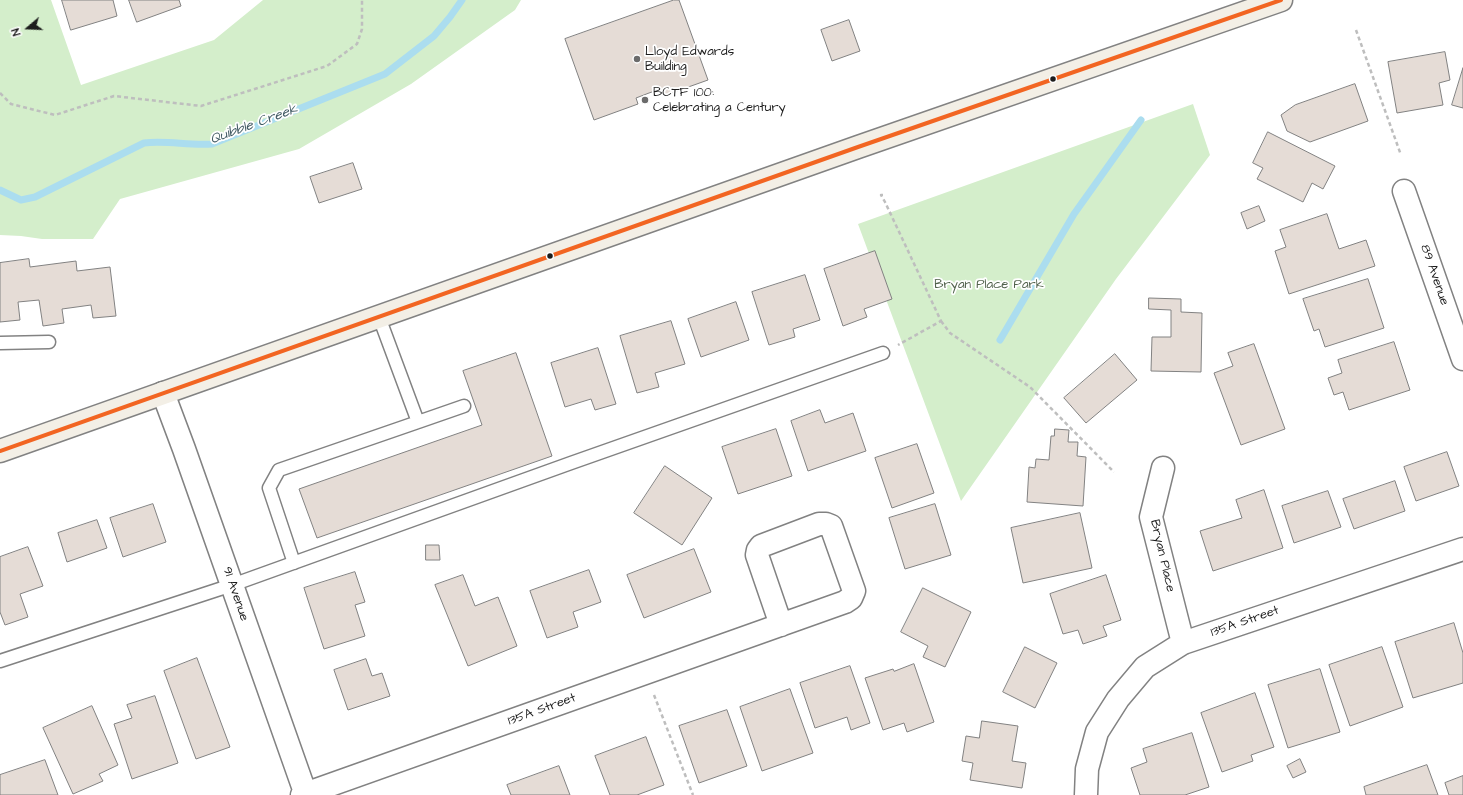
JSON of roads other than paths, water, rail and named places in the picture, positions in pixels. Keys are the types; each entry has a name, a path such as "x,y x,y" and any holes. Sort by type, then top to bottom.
{"main road":[{"path":"0,451 866,144 1281,0"}],"street":[{"name":"89 Avenue","path":"1404,191 1463,359"},
{"name":"91 Avenue","path":"163,393 232,585 304,795"},
{"name":"Bryan Place","path":"1163,468 1151,517 1183,643"},
{"name":"135A Street","path":"304,795 782,625 845,602 851,598 854,591 831,526 819,524 761,546 758,550 757,555 782,625"},
{"name":"135A Street","path":"1086,795 1087,770 1097,732 1118,699 1145,667 1183,643 1463,549"}],"lane":[{"path":"379,317 418,422"},
{"path":"0,343 49,342"},
{"path":"0,661 232,585 883,353"},
{"path":"294,563 269,488 279,470 464,406"}],"waterway":[{"name":"Quibble Creek","path":"0,190 21,200 35,197 144,143 161,142 212,144 385,74 434,36 462,0"},
{"path":"1000,340 1074,214 1141,120"}],"place":[{"name":"Lloyd Edwards Building","path":"637,59"},
{"name":"BCTF 100: Celebrating a Century","path":"645,100"}],"park label":[{"name":"Bryan Place Park","path":"989,285"}]}
